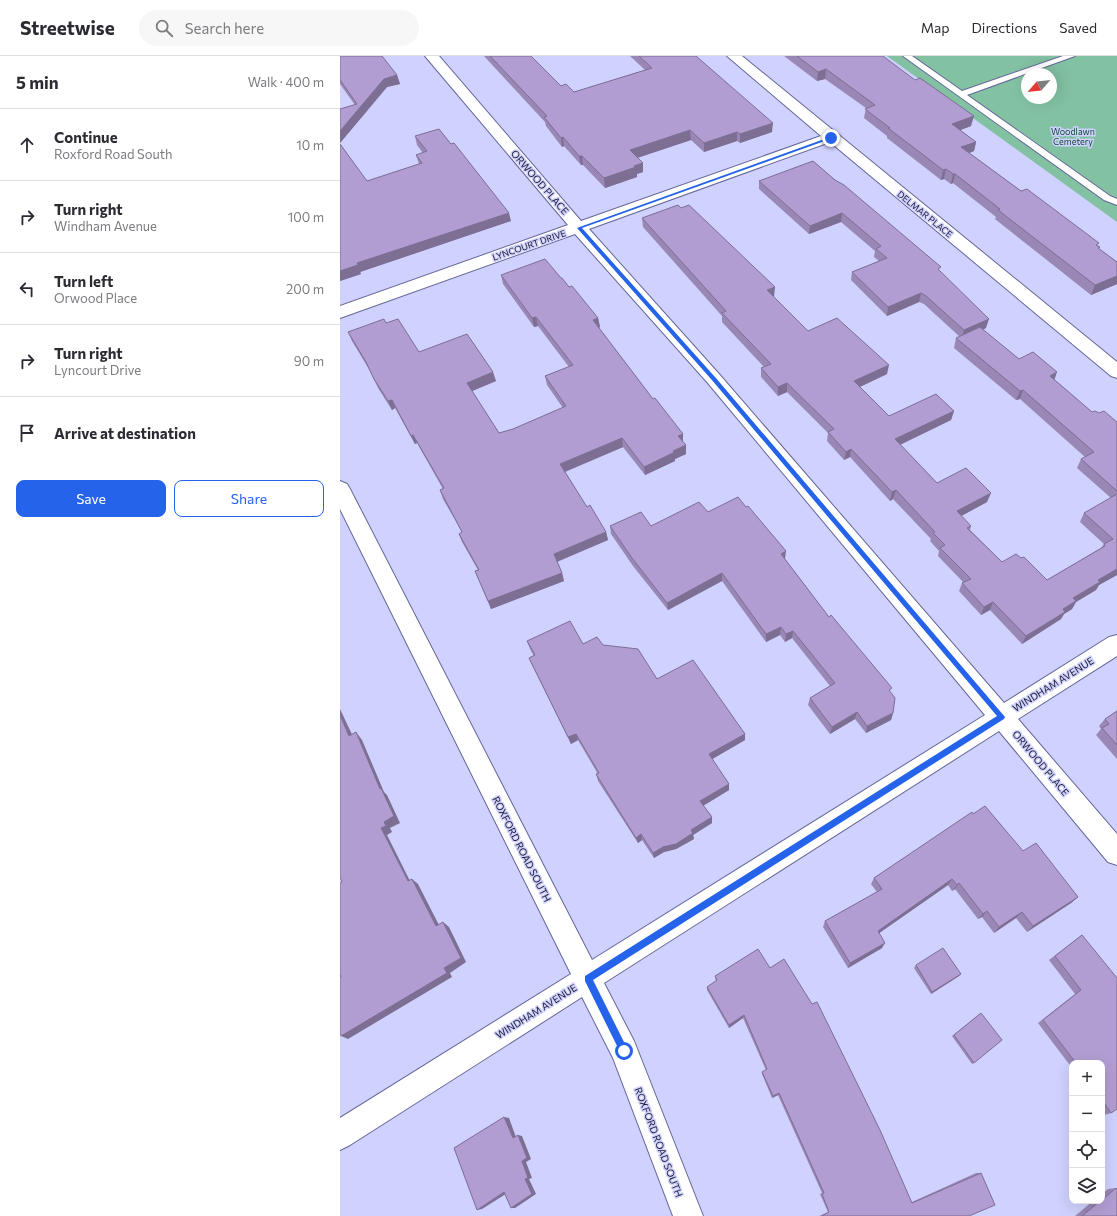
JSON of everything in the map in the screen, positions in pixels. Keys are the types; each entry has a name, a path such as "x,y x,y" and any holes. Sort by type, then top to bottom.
{"street":[{"name":"ORWOOD PLACE","path":"432,56 579,228 713,378 1117,852"},
{"name":"DELMAR PLACE","path":"734,56 831,138 1117,372"},
{"name":"LYNCOURT DRIVE","path":"340,312 831,138"},
{"name":"ROXFORD ROAD SOUTH","path":"340,489 624,1051 688,1216"},
{"name":"WINDHAM AVENUE","path":"340,1135 1117,644"}],"lane":[{"path":"908,56 1106,198 1117,202"},
{"path":"961,94 1071,56"}],"green space":[{"name":"Woodlawn Cemetery","path":"887,56 1117,56 1117,222"}],"building":[{"path":"340,56 382,56 397,75 384,79 340,131 340,109 357,104 340,80"},
{"path":"490,56 531,56 561,86 566,84 574,92 652,68 639,56 696,56 773,123 740,134 737,132 704,143 690,130 630,150 643,163 634,166 636,167 604,178 582,156 579,156 563,137 561,138 544,117 547,116"},
{"path":"797,56 883,56 915,80 920,78 974,116 952,124 976,142 961,147 1021,191 1027,189 1099,243 1096,245 1100,247 1098,248 1117,262 1117,276 1095,285 998,210 1000,209 955,174 946,169 943,170 865,109 875,105 826,69 818,72"},
{"path":"439,129 451,144 454,143 509,213 357,263 358,265 340,271 340,144 367,181 422,163 416,155 427,151 415,136"},
{"path":"813,161 835,180 844,185 941,267 938,269 989,319 964,330 921,293 888,307 852,272 887,258 876,249 881,246 842,213 810,226 759,181"},
{"path":"678,205 681,208 689,205 775,287 767,290 808,331 837,318 889,365 854,381 889,416 936,394 954,411 895,439 937,483 966,468 991,493 957,511 971,526 967,528 1002,562 1016,554 1021,558 1024,557 1047,580 1105,546 1104,544 1113,539 1084,513 1117,494 1117,569 1098,580 1100,582 1073,598 1076,601 1063,609 1065,612 1026,636 993,602 984,607 962,583 971,579 940,548 945,545 933,533 935,532 896,490 892,492 851,449 846,452 828,432 834,429 787,383 778,387 761,368 771,364 722,313 726,311 642,218"},
{"path":"545,259 569,287 572,286 598,318 593,320 653,399 655,398 683,434 678,436 686,445 644,467 622,438 560,464 587,507 590,505 606,532 554,554 562,573 488,601 475,571 479,570 459,534 462,532 440,490 444,488 413,435 411,436 392,400 388,401 374,379 366,362 348,332 384,319 386,323 398,319 419,352 467,334 493,372 467,383 499,433 513,429 566,406 545,376 573,365 536,317 532,318 501,275"},
{"path":"980,327 1019,359 1033,352 1057,372 1050,376 1092,412 1095,411 1099,413 1104,411 1117,422 1117,491 1081,459 1094,452 1023,390 1020,391 956,338"},
{"path":"738,497 746,507 748,506 786,551 781,554 829,617 831,615 892,688 889,690 895,698 893,713 867,726 857,712 832,727 810,698 835,683 793,631 786,634 781,627 766,634 722,573 667,603 632,558 610,526 641,512 651,526 699,502 708,512"},
{"path":"570,621 583,644 597,637 603,645 638,649 657,679 693,660 745,734 709,754 729,784 700,801 712,817 691,830 693,833 676,844 663,847 653,853 641,834 636,838 596,774 599,773 576,734 568,737 529,658 535,655 527,641"},
{"path":"1117,711 1117,745 1102,728 1109,724 1105,719"},
{"path":"340,715 349,736 356,732 380,789 381,788 394,816 384,822 386,826 381,828 408,881 412,879 436,926 443,922 461,958 444,968 447,973 341,1036 340,883 342,882 340,877"},
{"path":"985,806 1023,851 1036,843 1078,897 1033,926 1022,912 999,927 987,911 983,914 959,883 957,885 952,879 878,931 885,943 850,963 825,921 882,889 874,878 972,812 973,814"},
{"path":"1082,935 1117,978 1117,1109 1111,1113 1105,1104 1105,1060 1074,1060 1043,1020 1081,990 1055,956"},
{"path":"943,948 961,974 932,992 916,965"},
{"path":"758,949 770,968 784,959 812,1004 817,1002 880,1130 912,1203 981,1173 995,1205 969,1216 822,1216 829,1212 822,1194 824,1193 779,1093 773,1096 762,1072 767,1069 744,1015 729,1025 707,987 717,980 715,976"},
{"path":"981,1013 1002,1040 974,1063 954,1035"},
{"path":"504,1117 513,1138 518,1135 527,1158 522,1161 528,1178 525,1179 532,1194 511,1208 504,1192 477,1210 454,1148"},
{"path":"1116,1188 1117,1216 1082,1216 1096,1204 1105,1204 1105,1197"}],"route":[{"path":"624,1051 588,979 1002,717 713,378 579,228 831,138"}]}
